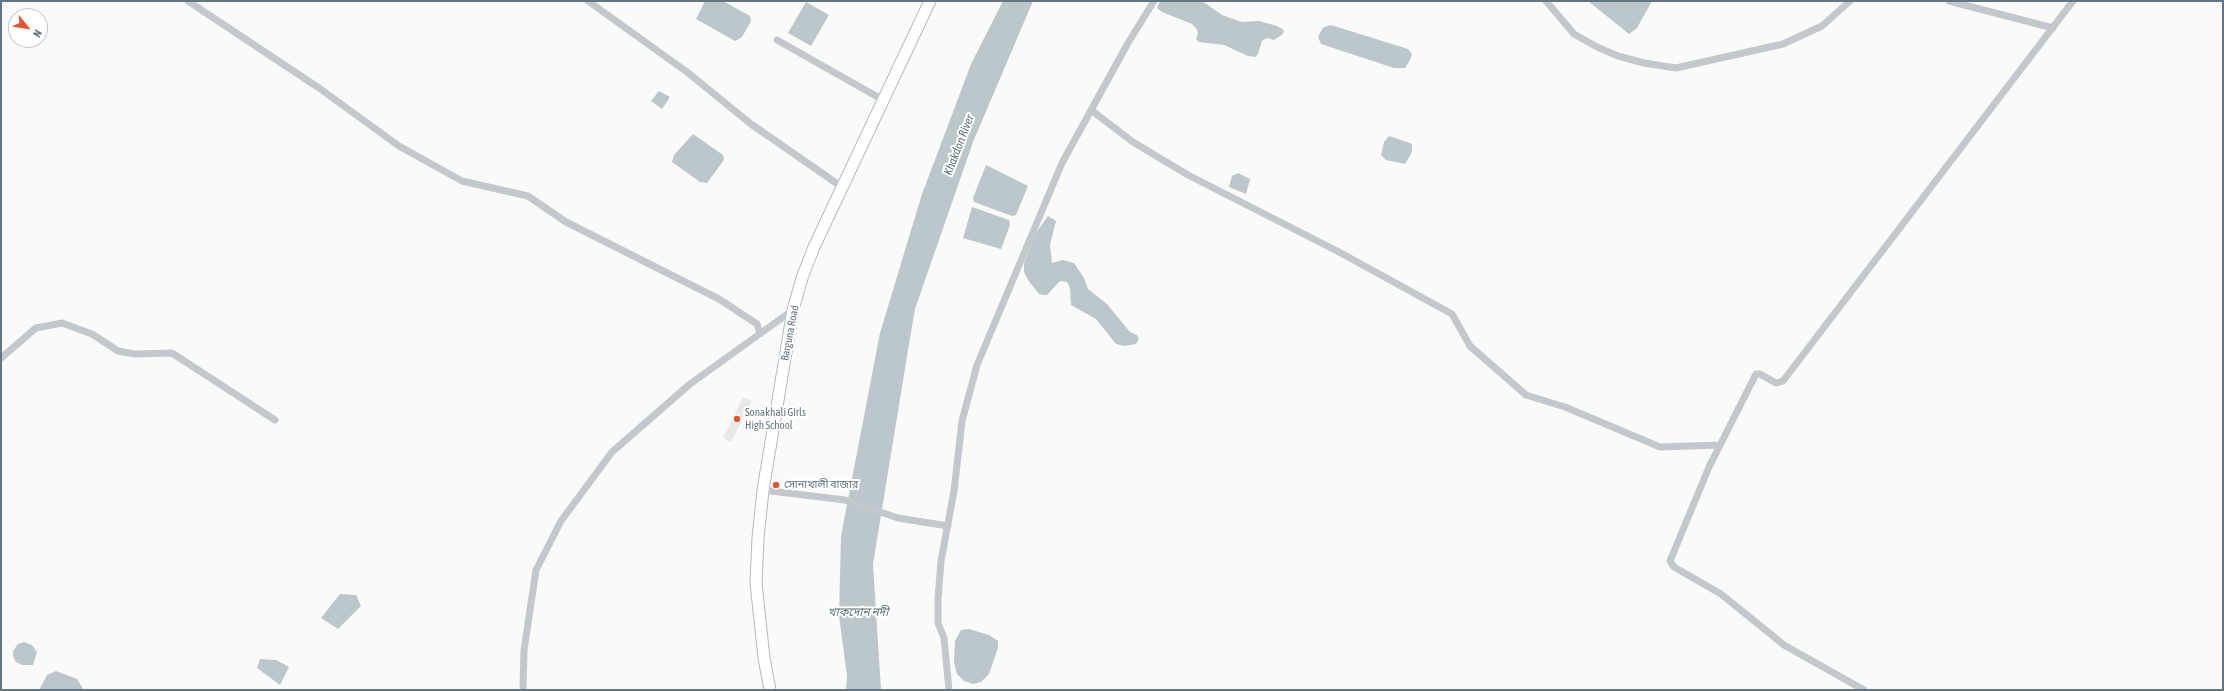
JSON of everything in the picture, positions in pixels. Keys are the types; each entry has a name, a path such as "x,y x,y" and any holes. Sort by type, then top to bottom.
{"main road":[{"name":"Barguna Road","path":"770,690 764,658 756,583 763,490 793,310 802,278 814,247 930,1"}],"street":[{"path":"188,1 319,88 399,146 462,181 528,196 566,222 719,299 757,324 760,334"},
{"path":"588,1 687,72 751,124 842,187"},
{"path":"949,690 944,638 938,623 941,569 954,491 962,421 977,365 1062,163 1128,44 1154,1"},
{"path":"1546,1 1574,34 1597,47 1637,62 1676,68 1783,44 1822,26 1850,1"},
{"path":"1950,1 2053,28"},
{"path":"1864,690 1784,644 1721,594 1670,564 1678,541 1720,445 1756,374 1760,374 1776,383 1783,381 2073,1"},
{"path":"777,40 883,100"},
{"path":"1091,110 1133,142 1188,175 1339,252 1452,314 1470,346 1526,395 1565,408 1660,447 1720,445"},
{"path":"523,690 524,650 536,570 561,521 612,452 690,384 793,310"},
{"path":"3,354 36,328 62,323 92,334 118,351 135,354 172,353 275,420"},
{"path":"763,490 845,500 898,518 948,526"}],"shaded area":[{"name":"Sonakhali Girls High School","path":"743,397 752,401 731,442 723,438"}],"water":[{"path":"705,1 723,1 750,16 751,21 742,37 735,41 696,19"},
{"name":"খাকদোন নদী","path":"1003,1 1033,1 973,142 915,309 873,564 881,690 846,690 847,676 839,616 841,536 880,333 922,194 971,64"},
{"path":"1160,1 1202,1 1222,15 1242,22 1259,21 1277,26 1284,30 1283,34 1274,40 1267,38 1262,41 1258,54 1255,57 1248,56 1224,45 1199,42 1196,39 1198,34 1197,29 1192,24 1162,12 1157,8"},
{"path":"1588,1 1652,1 1637,28 1629,34"},
{"path":"806,2 829,15 811,46 788,33"},
{"path":"1331,25 1408,49 1412,54 1410,60 1405,68 1394,68 1321,44 1318,37 1321,31 1324,27"},
{"path":"659,91 670,97 662,109 651,101"},
{"path":"693,134 723,155 724,160 707,183 700,182 672,162 674,155"},
{"path":"1389,136 1412,145 1412,152 1405,164 1386,160 1381,155 1384,142"},
{"path":"986,165 1028,186 1016,215 1012,216 974,202 973,198"},
{"path":"1238,173 1250,179 1246,194 1229,187 1232,176"},
{"path":"972,207 1009,220 1010,225 1001,249 963,238"},
{"path":"1048,216 1056,221 1050,245 1052,263 1063,260 1074,263 1084,278 1088,289 1107,304 1130,332 1137,335 1139,339 1136,344 1125,346 1116,344 1096,319 1071,305 1070,288 1067,282 1060,281 1047,295 1044,295 1039,294 1028,280 1024,272 1024,263 1036,233"},
{"path":"340,594 356,595 361,606 338,629 321,618"},
{"path":"969,629 989,635 998,641 998,648 989,674 981,682 973,684 964,681 957,674 954,662 955,641 961,630"},
{"path":"24,642 32,645 37,652 33,665 22,665 16,662 13,656 13,651 18,644"},
{"path":"260,659 276,660 289,667 280,685 257,668"},
{"path":"56,671 77,679 84,690 39,690 47,675"}],"place":[{"name":"Sonakhali Girls High School","path":"737,419"},
{"name":"সোনাখালী বাজার","path":"776,485"}],"water label":[{"name":"Khakdon River","path":"959,145"}]}
